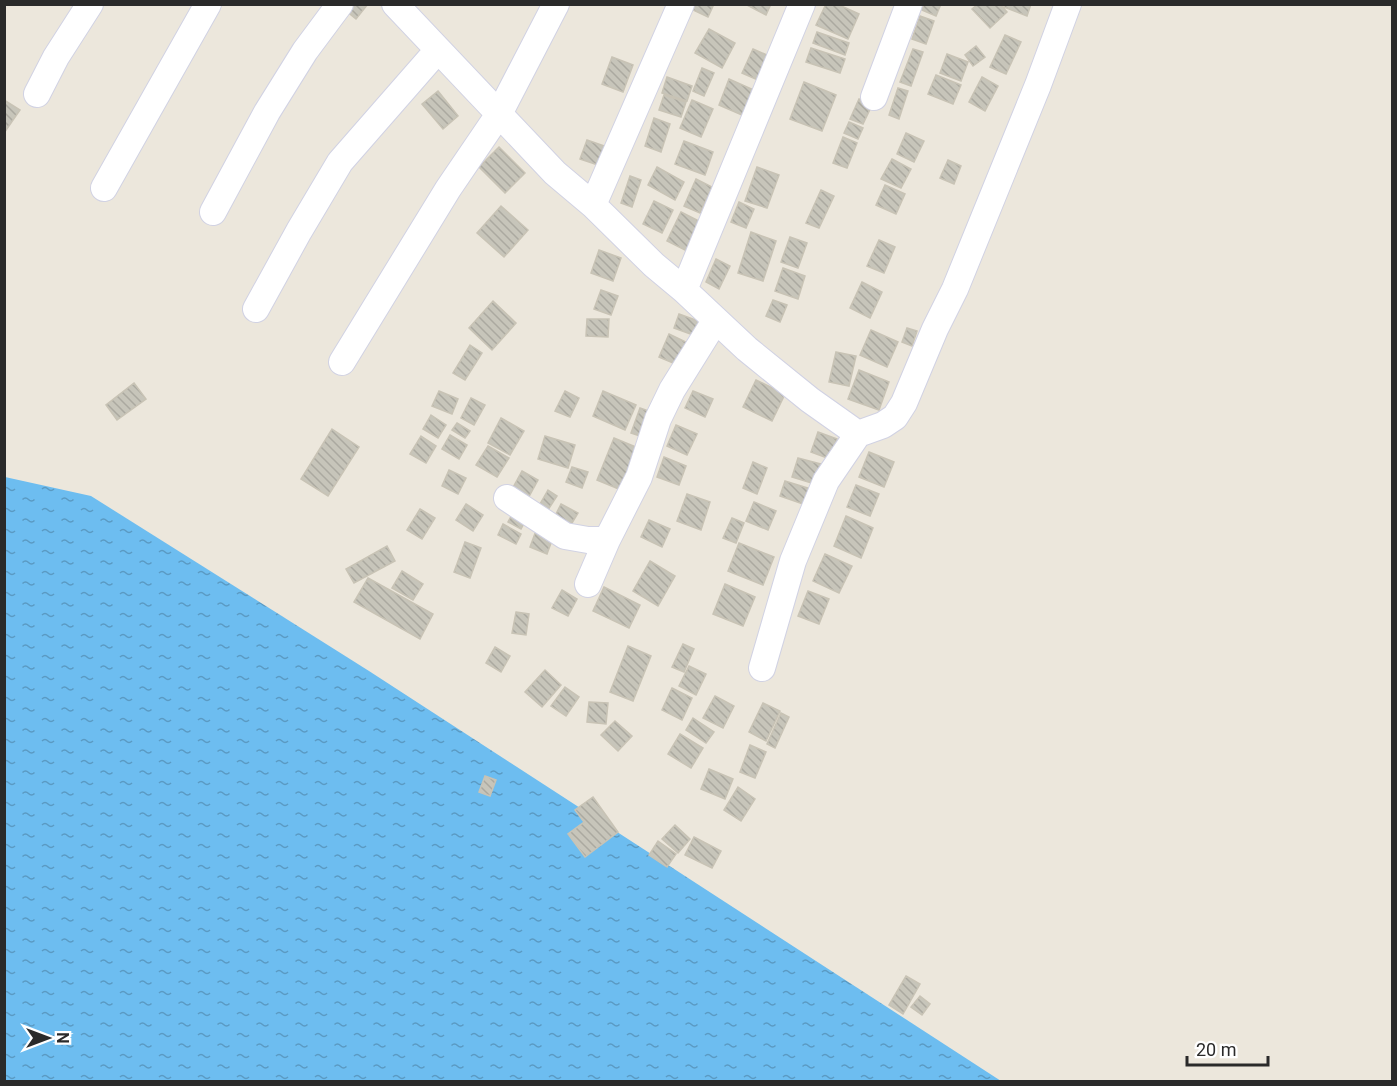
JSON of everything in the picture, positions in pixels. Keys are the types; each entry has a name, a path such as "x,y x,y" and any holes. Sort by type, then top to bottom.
{"street":[{"path":"37,94 56,57 90,4"},
{"path":"104,188 208,4"},
{"path":"213,212 267,112 305,51 340,4"},
{"path":"395,4 437,51 555,173 593,205 654,265 780,376 858,434"},
{"path":"342,362 448,189 499,114 556,4"},
{"path":"593,205 681,4"},
{"path":"684,290 802,4"},
{"path":"874,97 909,4"},
{"path":"762,668 786,583 826,481 858,434 883,425 895,417 904,404 959,279 1038,85 1068,4"},
{"path":"256,309 340,162 437,51"},
{"path":"588,584 639,477 658,419 672,390 715,321"},
{"path":"507,498 565,536 588,540 607,540"}],"water":[{"path":"5,477 91,496 369,671 1001,1081 5,1082"}],"building":[{"path":"349,4 368,4 356,19 345,10"},
{"path":"696,4 714,4 708,17 693,10"},
{"path":"745,4 771,4 766,15"},
{"path":"826,4 837,4 859,14 848,39 816,25"},
{"path":"924,4 941,4 936,16 922,10"},
{"path":"978,4 1000,4 1007,12 990,28 972,9"},
{"path":"1005,4 1031,4 1027,16 1004,7"},
{"path":"920,16 934,21 926,44 912,39"},
{"path":"709,29 735,43 722,68 695,53"},
{"path":"817,32 849,43 845,55 813,43"},
{"path":"1005,35 1021,42 1006,74 990,67"},
{"path":"976,46 985,57 973,66 965,55"},
{"path":"811,48 845,59 840,73 806,62"},
{"path":"753,49 769,56 758,80 742,73"},
{"path":"913,49 923,52 911,86 900,82"},
{"path":"947,54 968,62 961,81 940,73"},
{"path":"612,57 633,65 623,92 602,84"},
{"path":"702,68 714,73 704,96 693,91"},
{"path":"936,75 961,85 953,104 928,94"},
{"path":"667,77 692,86 687,101 662,93"},
{"path":"982,77 998,86 985,111 969,102"},
{"path":"729,79 754,90 742,115 719,105"},
{"path":"804,82 836,95 822,131 790,119"},
{"path":"898,88 908,91 899,119 889,115"},
{"path":"438,91 458,116 443,129 422,104"},
{"path":"664,95 686,102 681,117 659,110"},
{"path":"859,99 872,105 863,124 850,119"},
{"path":"4,100 20,110 4,133"},
{"path":"692,100 713,109 701,137 680,128"},
{"path":"654,118 670,124 661,152 645,146"},
{"path":"849,122 863,128 858,139 844,133"},
{"path":"906,133 924,141 914,162 897,154"},
{"path":"843,137 857,143 847,168 833,163"},
{"path":"587,140 610,148 604,167 580,159"},
{"path":"684,141 713,152 705,175 675,164"},
{"path":"499,147 525,173 505,193 479,167"},
{"path":"892,159 911,169 901,188 881,179"},
{"path":"948,160 961,166 954,184 940,178"},
{"path":"657,167 684,182 675,200 648,185"},
{"path":"757,167 779,175 767,208 745,201"},
{"path":"630,176 641,180 632,207 621,203"},
{"path":"696,179 712,187 700,213 684,206"},
{"path":"885,185 905,194 896,214 876,205"},
{"path":"821,190 834,196 819,228 806,223"},
{"path":"654,201 673,210 662,233 643,224"},
{"path":"739,202 754,209 746,228 731,222"},
{"path":"501,206 528,230 504,257 477,233"},
{"path":"681,212 701,222 687,251 667,241"},
{"path":"751,232 776,241 763,281 738,273"},
{"path":"790,237 807,243 798,268 781,262"},
{"path":"879,240 895,247 884,273 867,266"},
{"path":"599,250 621,258 613,281 591,273"},
{"path":"716,259 730,266 719,289 706,282"},
{"path":"783,268 805,276 798,299 775,291"},
{"path":"862,282 882,292 870,318 850,308"},
{"path":"601,290 618,296 611,315 594,309"},
{"path":"773,300 787,305 780,322 766,316"},
{"path":"493,301 516,323 492,350 469,328"},
{"path":"679,314 701,322 696,336 674,328"},
{"path":"587,319 609,319 608,337 586,336"},
{"path":"907,328 917,331 912,346 902,342"},
{"path":"871,330 898,342 887,367 860,355"},
{"path":"669,334 688,343 678,365 659,357"},
{"path":"470,345 482,353 465,380 453,373"},
{"path":"836,352 856,356 849,386 829,382"},
{"path":"859,370 889,382 879,410 848,399"},
{"path":"756,380 785,394 772,421 743,407"},
{"path":"134,383 146,399 117,420 106,405"},
{"path":"439,391 458,399 452,414 432,406"},
{"path":"565,391 579,398 570,417 555,411"},
{"path":"603,391 636,405 625,430 593,416"},
{"path":"693,391 713,399 705,417 685,408"},
{"path":"471,398 485,405 474,425 461,418"},
{"path":"640,408 654,413 646,438 631,433"},
{"path":"431,415 446,425 438,438 423,429"},
{"path":"501,418 524,431 510,455 488,443"},
{"path":"457,423 470,431 465,438 452,430"},
{"path":"676,425 697,434 687,455 667,446"},
{"path":"332,429 359,447 328,496 301,479"},
{"path":"818,432 837,439 830,459 811,452"},
{"path":"450,435 467,445 459,459 442,449"},
{"path":"421,436 436,446 426,463 410,454"},
{"path":"545,436 575,445 568,468 538,459"},
{"path":"614,438 643,450 626,492 597,480"},
{"path":"488,446 509,458 497,477 476,465"},
{"path":"869,452 894,462 884,487 859,477"},
{"path":"664,457 686,466 679,485 657,477"},
{"path":"798,458 821,464 815,484 792,477"},
{"path":"753,462 767,468 757,494 743,488"},
{"path":"572,467 588,472 582,488 566,482"},
{"path":"449,470 466,478 458,494 442,486"},
{"path":"522,471 538,480 526,502 510,493"},
{"path":"785,481 811,489 806,505 780,496"},
{"path":"856,485 879,494 870,516 847,507"},
{"path":"548,490 557,496 544,516 536,511"},
{"path":"687,494 710,502 701,530 677,521"},
{"path":"754,502 776,511 768,530 746,521"},
{"path":"466,504 483,515 473,531 456,520"},
{"path":"561,504 578,513 569,528 553,520"},
{"path":"420,509 435,518 422,539 407,530"},
{"path":"515,509 528,516 521,529 508,522"},
{"path":"846,516 873,528 861,558 834,546"},
{"path":"732,518 744,523 736,543 723,538"},
{"path":"649,520 670,529 662,547 641,537"},
{"path":"503,524 521,534 516,544 498,535"},
{"path":"537,528 554,535 547,554 530,547"},
{"path":"465,542 481,548 470,578 454,572"},
{"path":"739,543 774,557 763,585 728,571"},
{"path":"387,546 395,561 354,583 346,569"},
{"path":"825,554 852,566 839,593 813,581"},
{"path":"650,561 675,576 658,606 633,591"},
{"path":"402,571 423,584 413,600 392,588"},
{"path":"368,578 433,614 420,639 354,602"},
{"path":"725,584 755,597 743,626 713,614"},
{"path":"604,587 640,605 629,628 593,611"},
{"path":"562,590 577,599 568,616 552,608"},
{"path":"808,591 829,599 819,624 798,616"},
{"path":"516,612 529,614 526,635 512,633"},
{"path":"683,644 694,649 684,672 672,667"},
{"path":"628,646 651,656 633,701 610,692"},
{"path":"495,647 510,656 501,672 486,663"},
{"path":"689,666 706,674 696,695 679,686"},
{"path":"545,670 561,685 542,707 525,692"},
{"path":"565,687 579,697 566,716 551,706"},
{"path":"672,688 692,698 682,720 662,710"},
{"path":"715,696 734,706 723,728 703,718"},
{"path":"589,702 608,703 606,724 587,722"},
{"path":"763,703 780,711 766,741 749,732"},
{"path":"781,713 789,717 775,748 767,744"},
{"path":"693,718 714,732 706,743 686,730"},
{"path":"615,721 632,736 618,751 601,735"},
{"path":"680,734 703,748 691,768 668,754"},
{"path":"750,745 766,752 755,778 740,772"},
{"path":"709,769 733,779 725,799 701,789"},
{"path":"485,776 496,780 490,796 479,792"},
{"path":"738,787 755,799 741,821 724,810"},
{"path":"593,797 618,832 585,857 568,834 584,822 575,810"},
{"path":"675,825 690,839 678,853 662,839"},
{"path":"694,837 721,851 712,868 685,855"},
{"path":"658,841 676,854 667,867 649,855"},
{"path":"906,976 920,984 903,1014 889,1005"},
{"path":"920,996 930,1004 922,1015 911,1007"}]}
